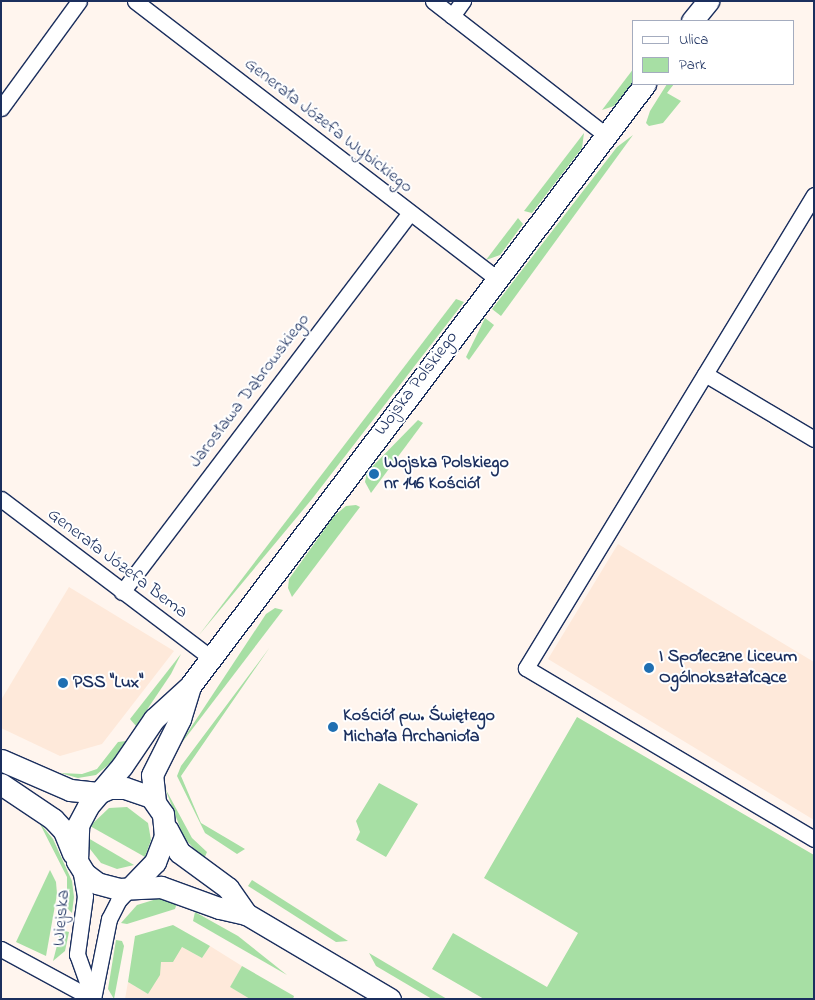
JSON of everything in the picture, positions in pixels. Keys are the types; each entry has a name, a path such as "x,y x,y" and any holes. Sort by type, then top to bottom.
{"street":[{"path":"1,108 79,1"},
{"name":"Generała Józefa Wybickiego","path":"135,1 498,280"},
{"path":"433,1 607,136"},
{"path":"452,16 463,1"},
{"path":"693,20 708,1"},
{"name":"Wojska Polskiego","path":"98,793 163,708 190,686 644,85"},
{"path":"814,195 526,668 814,839"},
{"name":"Jarosława Dąbrowskiego","path":"122,592 410,213"},
{"path":"705,374 814,439"},
{"name":"Generała Józefa Bema","path":"1,499 211,658"},
{"name":"Wojska Polskiego","path":"156,802 152,775 180,719 190,686"},
{"path":"1,760 70,790 98,793 110,788 132,788 156,802 179,852 228,888 246,914"},
{"path":"1,784 54,820 64,831 78,864 90,879 104,886 131,887 150,885 171,889 219,908 246,914 390,999"},
{"path":"78,864 78,825 98,793"},
{"path":"1,949 93,999 109,919 118,901 155,862 167,829"},
{"name":"Wiejska","path":"78,864 85,896 77,954 81,974 93,999"}],"shaded area":[{"path":"618,544 814,662 814,820 548,659"},
{"path":"69,587 174,651 102,744 60,756 1,728 1,700"},
{"path":"210,946 242,966 230,987 250,999 125,999 128,982 148,994 161,962 182,947 202,958"}],"green space":[{"path":"632,71 632,84 614,106 602,110"},
{"path":"666,85 673,85 667,93 681,101 663,123 649,126 646,123 650,111"},
{"path":"584,133 582,148 532,213 524,211"},
{"path":"633,135 501,316 492,309 617,147"},
{"path":"518,218 523,224 500,255 486,260"},
{"path":"456,299 464,302 312,499 199,635"},
{"path":"485,318 494,325 469,360 466,357"},
{"path":"418,420 423,423 371,493 365,482 367,472"},
{"path":"356,505 360,507 292,597 288,588 289,579 334,516 346,506"},
{"path":"275,608 283,610 174,753 266,614"},
{"path":"270,647 181,776 201,823 245,849 237,854 205,833 177,776 181,766"},
{"path":"181,654 171,674 136,726 130,719"},
{"path":"577,717 814,855 814,999 484,999 432,969 453,933 547,987 578,933 484,878"},
{"path":"126,741 114,760 96,775 78,778 60,773 82,774 97,769 118,742"},
{"path":"379,783 418,804 386,857 356,840 360,832 356,821"},
{"path":"165,788 192,838 207,852 204,859 184,838"},
{"path":"127,807 148,823 151,840 145,857 90,826 109,808"},
{"path":"39,822 53,839 72,881 74,897 72,913 67,908 67,877"},
{"path":"88,838 134,865 117,869 101,863 90,849"},
{"path":"50,870 56,882 57,894 46,956 16,942"},
{"path":"252,880 348,941 336,942 248,886"},
{"path":"160,898 177,903 175,909 127,924 121,923 137,905"},
{"path":"195,912 238,936 287,975 193,921"},
{"path":"173,925 210,946 202,958 182,947 173,962 161,962 160,975 148,994 128,982 135,936"},
{"path":"61,930 69,932 65,951 53,961"},
{"path":"116,940 122,941 124,946 114,999 108,989"},
{"path":"369,953 447,999 432,999 376,966"},
{"path":"242,966 294,996 293,999 250,999 230,987"}],"place":[{"name":"Wojska Polskiego nr 146 Kościół","path":"374,474"},
{"name":"I Społeczne Liceum Ogólnokształcące","path":"649,668"},
{"name":"PSS \"Lux\"","path":"63,683"},
{"name":"Kościół pw. Świętego Michała Archanioła","path":"333,727"}]}
